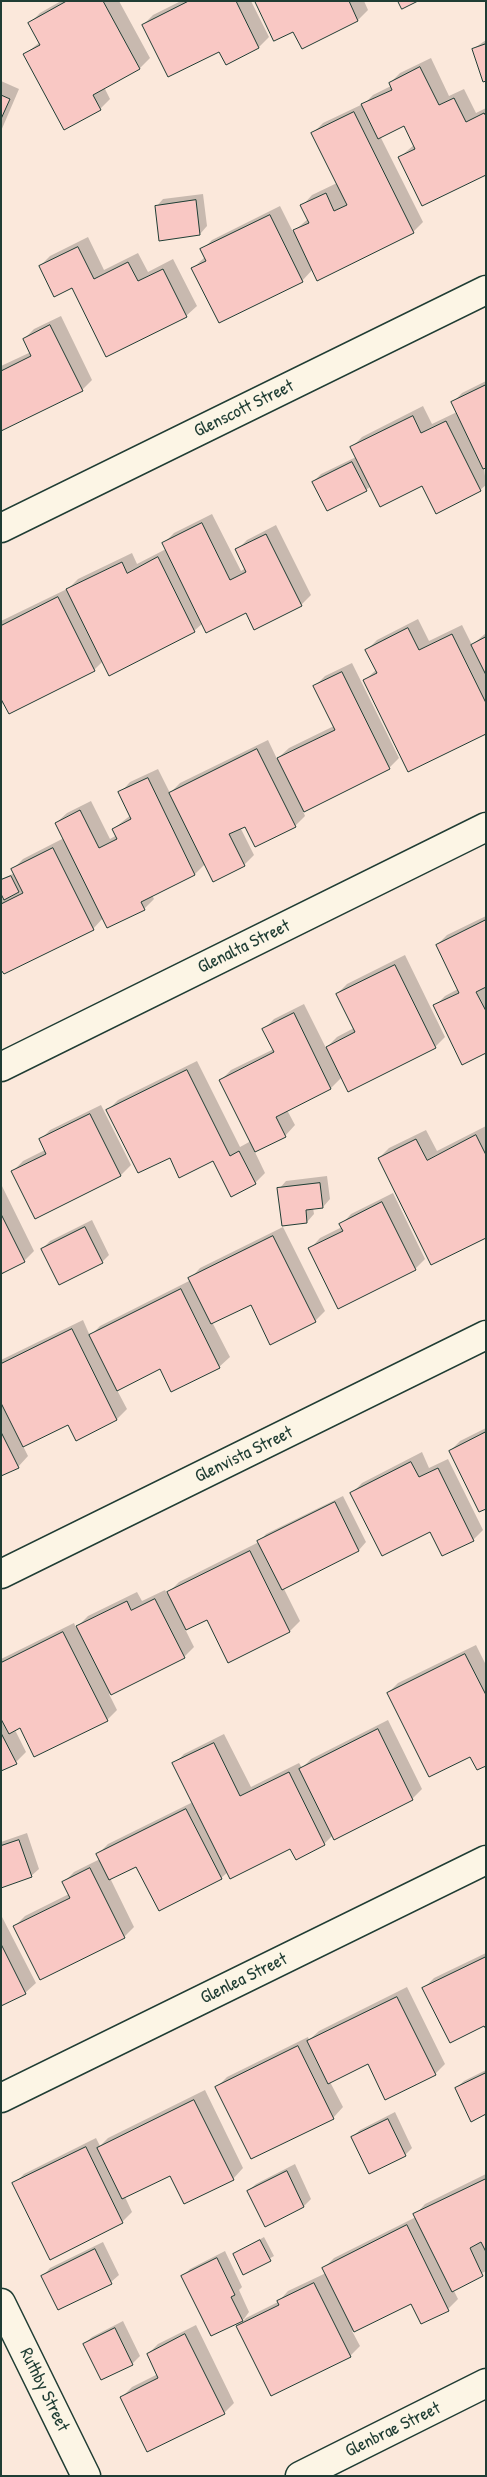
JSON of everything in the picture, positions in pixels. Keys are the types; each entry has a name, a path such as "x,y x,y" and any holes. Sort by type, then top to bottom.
{"street":[{"name":"Glenscott Street","path":"1,528 486,290"},
{"name":"Glenalta Street","path":"1,1067 486,827"},
{"name":"Glenvista Street","path":"1,1574 486,1335"},
{"name":"Glenlea Street","path":"1,2098 486,1860"},
{"name":"Ruthby Street","path":"1,2304 86,2476"},
{"name":"Glenbrae Street","path":"300,2476 486,2384"}],"building":[{"path":"67,1 103,1 140,69 93,95 101,110 64,130 23,54 40,45 28,23"},
{"path":"189,1 236,1 259,48 226,65 219,52 168,77 142,25"},
{"path":"255,1 349,1 358,21 302,49 293,32 274,41"},
{"path":"398,1 418,1 402,9"},
{"path":"486,44 486,81 483,82 472,49"},
{"path":"420,67 439,105 454,98 466,122 484,113 486,116 486,175 422,206 398,157 415,149 404,126 378,139 361,104 392,90 389,83"},
{"path":"1,95 10,99 1,119"},
{"path":"354,112 414,233 317,281 293,230 309,223 300,205 326,193 334,211 347,205 311,133"},
{"path":"196,200 200,235 159,241 155,206"},
{"path":"270,215 303,282 219,323 191,268 206,261 200,249"},
{"path":"78,247 94,279 128,262 138,281 163,269 187,317 106,357 72,288 54,297 39,266"},
{"path":"50,325 83,391 1,431 1,371 31,356 23,339"},
{"path":"486,385 486,468 483,469 451,402"},
{"path":"413,416 421,433 446,421 481,491 436,514 422,486 380,507 350,447"},
{"path":"352,462 367,491 327,511 312,482"},
{"path":"202,523 230,580 246,572 235,549 266,534 302,606 254,630 246,613 206,633 162,543"},
{"path":"158,557 195,632 109,676 66,589 122,562 127,573"},
{"path":"58,597 95,671 9,714 1,699 1,626"},
{"path":"408,628 419,650 452,634 486,703 486,734 408,772 363,680 377,673 365,650"},
{"path":"486,637 486,675 471,645"},
{"path":"342,672 390,769 304,812 277,758 335,730 313,686"},
{"path":"257,749 296,827 255,847 245,827 229,834 245,866 213,882 169,793"},
{"path":"148,778 195,875 141,902 145,910 107,928 55,823 80,810 99,848 117,839 112,829 131,819 118,792"},
{"path":"53,848 94,930 4,974 1,970 1,904 23,893 11,869"},
{"path":"11,876 19,892 4,900 1,894 1,880"},
{"path":"486,920 486,987 476,992 486,1011 486,1053 462,1065 433,1005 459,993 436,945"},
{"path":"395,965 436,1048 348,1092 326,1047 355,1032 336,994"},
{"path":"294,1013 331,1089 276,1117 286,1137 255,1152 219,1080 274,1052 262,1029"},
{"path":"187,1070 230,1156 239,1151 256,1184 231,1197 213,1161 179,1178 170,1158 138,1173 106,1110"},
{"path":"90,1114 121,1176 35,1219 11,1171 46,1154 39,1139"},
{"path":"476,1135 486,1155 486,1238 431,1265 378,1158 416,1139 427,1160"},
{"path":"320,1183 323,1208 306,1210 307,1223 282,1226 277,1188"},
{"path":"382,1202 416,1270 338,1309 308,1248 343,1231 339,1224"},
{"path":"1,1214 25,1262 1,1274"},
{"path":"85,1227 103,1263 59,1285 41,1249"},
{"path":"273,1236 316,1322 270,1345 251,1305 211,1324 188,1278"},
{"path":"181,1289 220,1368 171,1392 160,1369 117,1391 89,1335"},
{"path":"72,1329 117,1420 76,1441 68,1425 23,1447 1,1403 1,1364"},
{"path":"1,1432 19,1468 1,1476"},
{"path":"486,1432 486,1509 479,1512 449,1451"},
{"path":"411,1462 419,1477 438,1468 474,1541 442,1556 430,1532 382,1556 350,1493"},
{"path":"335,1502 359,1551 282,1590 257,1541"},
{"path":"250,1551 290,1632 228,1663 207,1620 186,1630 167,1592"},
{"path":"155,1599 185,1658 111,1695 76,1626 127,1601 131,1610"},
{"path":"63,1632 108,1721 34,1757 20,1728 9,1734 1,1719 1,1663"},
{"path":"465,1654 486,1695 486,1766 477,1770 470,1757 429,1777 387,1693"},
{"path":"378,1729 413,1800 334,1840 299,1769"},
{"path":"1,1733 17,1764 1,1771"},
{"path":"214,1743 240,1796 289,1772 325,1845 296,1860 290,1849 230,1879 172,1763"},
{"path":"186,1809 222,1879 159,1911 136,1867 109,1880 96,1854"},
{"path":"19,1840 32,1877 1,1888 1,1846"},
{"path":"90,1868 125,1938 40,1980 13,1926 70,1898 62,1882"},
{"path":"1,1944 26,1994 1,2006"},
{"path":"486,1957 486,2029 484,2026 450,2043 422,1988"},
{"path":"397,1997 436,2075 385,2100 368,2064 328,2084 307,2041"},
{"path":"298,2046 334,2119 251,2159 215,2087"},
{"path":"486,2073 486,2114 471,2122 455,2088"},
{"path":"194,2100 234,2180 184,2204 170,2176 122,2199 97,2148"},
{"path":"388,2119 406,2156 369,2174 351,2137"},
{"path":"86,2147 123,2223 50,2260 12,2183"},
{"path":"287,2171 304,2207 265,2227 247,2191"},
{"path":"486,2179 486,2252 481,2242 470,2248 483,2276 452,2292 413,2214"},
{"path":"407,2225 449,2311 421,2324 411,2304 354,2332 322,2268"},
{"path":"260,2240 271,2261 243,2275 233,2254"},
{"path":"95,2249 112,2284 58,2310 41,2276"},
{"path":"217,2258 235,2295 231,2297 243,2321 211,2336 181,2276"},
{"path":"314,2283 351,2357 271,2396 236,2326 279,2305 277,2301"},
{"path":"115,2328 133,2365 101,2380 83,2344"},
{"path":"185,2334 225,2414 147,2452 120,2397 158,2378 147,2354"}]}
